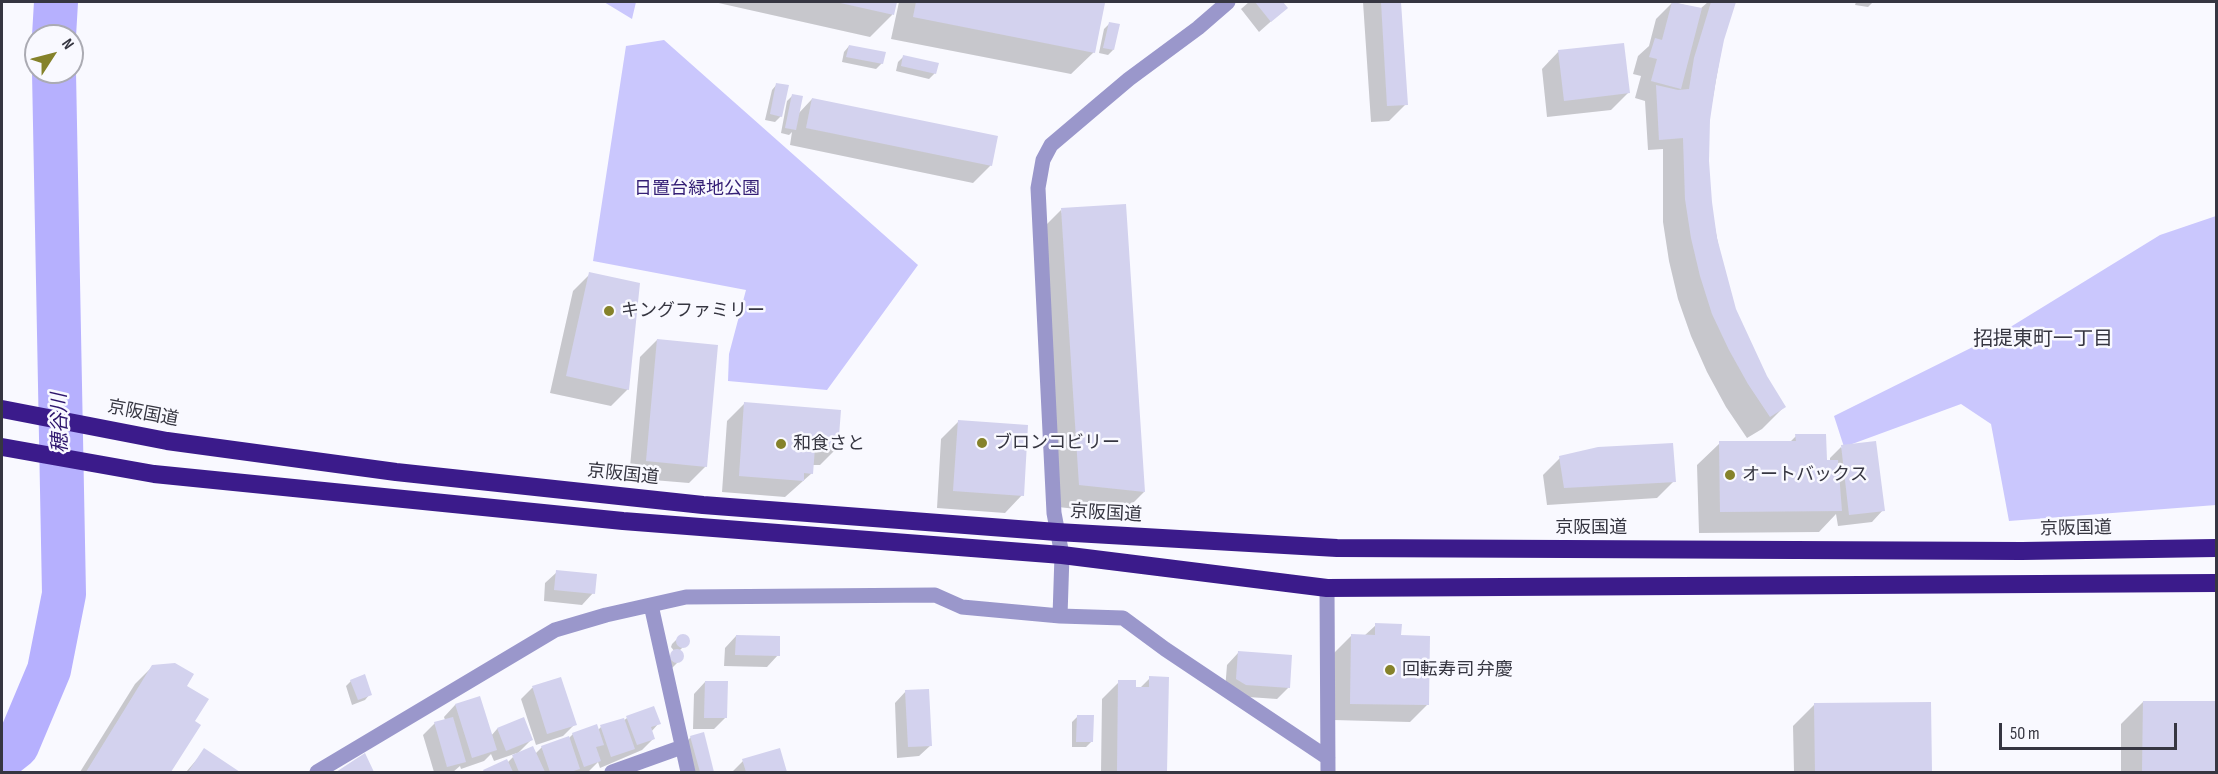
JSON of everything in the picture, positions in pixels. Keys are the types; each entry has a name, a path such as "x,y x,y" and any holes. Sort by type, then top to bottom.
{"highway":[{"name":"京阪国道","path":"2,409 167,441 396,472 691,504 1058,532 1337,548 2022,551 2217,548"},
{"path":"2,447 154,474 623,521 1062,555 1327,588 2217,583"}],"street":[{"path":"1060,616 1062,555 1054,513 1038,188 1043,160 1051,145 1228,2"},
{"path":"1327,588 1328,765"},
{"path":"317,772 555,630 606,615 686,597 934,595 962,607 1060,616 1123,618 1328,765"},
{"path":"651,605 688,772"},
{"path":"612,772 682,747"}],"green space":[{"path":"604,2 636,2 632,19"},
{"name":"日置台緑地公園","path":"664,40 918,265 827,390 728,381 729,354 746,290 593,261 626,46"},
{"path":"2216,216 2216,505 2009,521 1991,424 1961,404 1844,447 1834,416 1999,334 2160,235"}],"building":[{"path":"836,2 897,2 894,15"},
{"path":"916,2 1105,3 1095,53 913,17"},
{"path":"1255,2 1283,2 1288,8 1271,22"},
{"path":"1381,2 1401,2 1408,105 1387,106"},
{"path":"1672,2 1702,8 1681,89 1651,81 1657,59 1649,57 1655,38 1662,40"},
{"path":"1711,2 1736,2 1724,40 1710,120 1709,161 1717,238 1736,309 1767,376 1786,407 1770,417 1729,350 1712,314 1700,276 1685,199 1683,138 1659,140 1656,85 1678,90 1689,89 1694,58"},
{"path":"1109,22 1120,24 1114,50 1103,48"},
{"path":"1624,43 1630,93 1564,101 1558,50"},
{"path":"849,45 886,52 883,64 846,57"},
{"path":"903,55 939,63 936,74 901,66"},
{"path":"776,83 789,85 782,117 770,114"},
{"path":"792,94 803,96 796,130 785,128"},
{"path":"812,98 998,136 992,166 806,128"},
{"path":"1126,204 1145,492 1079,485 1061,208"},
{"path":"589,272 640,283 629,390 566,376"},
{"path":"657,339 718,345 707,467 646,461"},
{"path":"744,402 841,410 838,449 815,447 813,474 804,473 804,481 739,476"},
{"path":"958,420 1028,425 1024,496 953,491"},
{"path":"1795,434 1826,434 1827,460 1838,460 1842,511 1720,512 1719,441 1796,441"},
{"path":"1876,441 1885,511 1849,515 1841,445"},
{"path":"1673,443 1676,482 1564,488 1559,456 1598,447"},
{"path":"556,570 597,574 595,594 554,590"},
{"name":"回転寿司 弁慶","path":"1375,623 1402,624 1401,635 1430,636 1429,705 1350,704 1351,634 1375,635"},
{"path":"683,634 688,636 690,641 688,646 683,648 678,646 676,641 678,636"},
{"path":"736,635 780,636 780,656 735,655"},
{"path":"677,649 682,651 684,656 682,661 677,663 672,661 670,656 672,651"},
{"path":"1238,651 1292,655 1290,688 1246,685 1236,679"},
{"path":"175,663 194,674 187,686 209,699 195,721 201,725 171,772 86,772 152,665"},
{"path":"365,674 372,695 358,700 350,680"},
{"path":"1149,676 1169,677 1167,772 1117,772 1118,680 1136,680 1136,687 1149,687"},
{"path":"561,677 577,725 547,734 532,686"},
{"path":"705,681 728,681 727,718 704,718"},
{"path":"929,689 932,746 908,747 905,690"},
{"path":"480,696 497,750 472,758 455,704"},
{"path":"2143,701 2216,701 2216,772 2142,772"},
{"path":"1931,702 1932,772 1815,772 1814,703"},
{"path":"654,706 661,724 651,727 655,739 637,745 626,716"},
{"path":"1077,715 1094,715 1093,742 1076,742"},
{"path":"453,717 466,762 447,767 434,722"},
{"path":"524,717 533,740 506,751 497,728"},
{"path":"624,718 635,749 611,757 600,725"},
{"path":"597,724 604,745 596,747 601,761 584,767 572,733"},
{"path":"704,732 714,772 700,772 690,736"},
{"path":"569,736 580,769 570,772 550,772 541,746"},
{"path":"533,746 545,772 519,772 512,755"},
{"path":"204,748 240,772 188,772"},
{"path":"780,748 787,772 746,772 742,759"},
{"path":"365,753 374,772 336,772"},
{"path":"507,759 513,772 484,772 483,770"}],"waterway":[{"name":"穂谷川","path":"55,24 56,2"},
{"name":"穂谷川","path":"2,758 17,746 49,670 64,594 54,84"}],"place":[{"name":"キングファミリー","path":"609,311"},
{"name":"ブロンコビリー","path":"982,443"},
{"name":"和食さと","path":"781,444"},
{"name":"オートバックス","path":"1730,475"},
{"name":"回転寿司 弁慶","path":"1390,670"}],"district":[{"name":"招提東町一丁目","path":"2043,340"}]}
